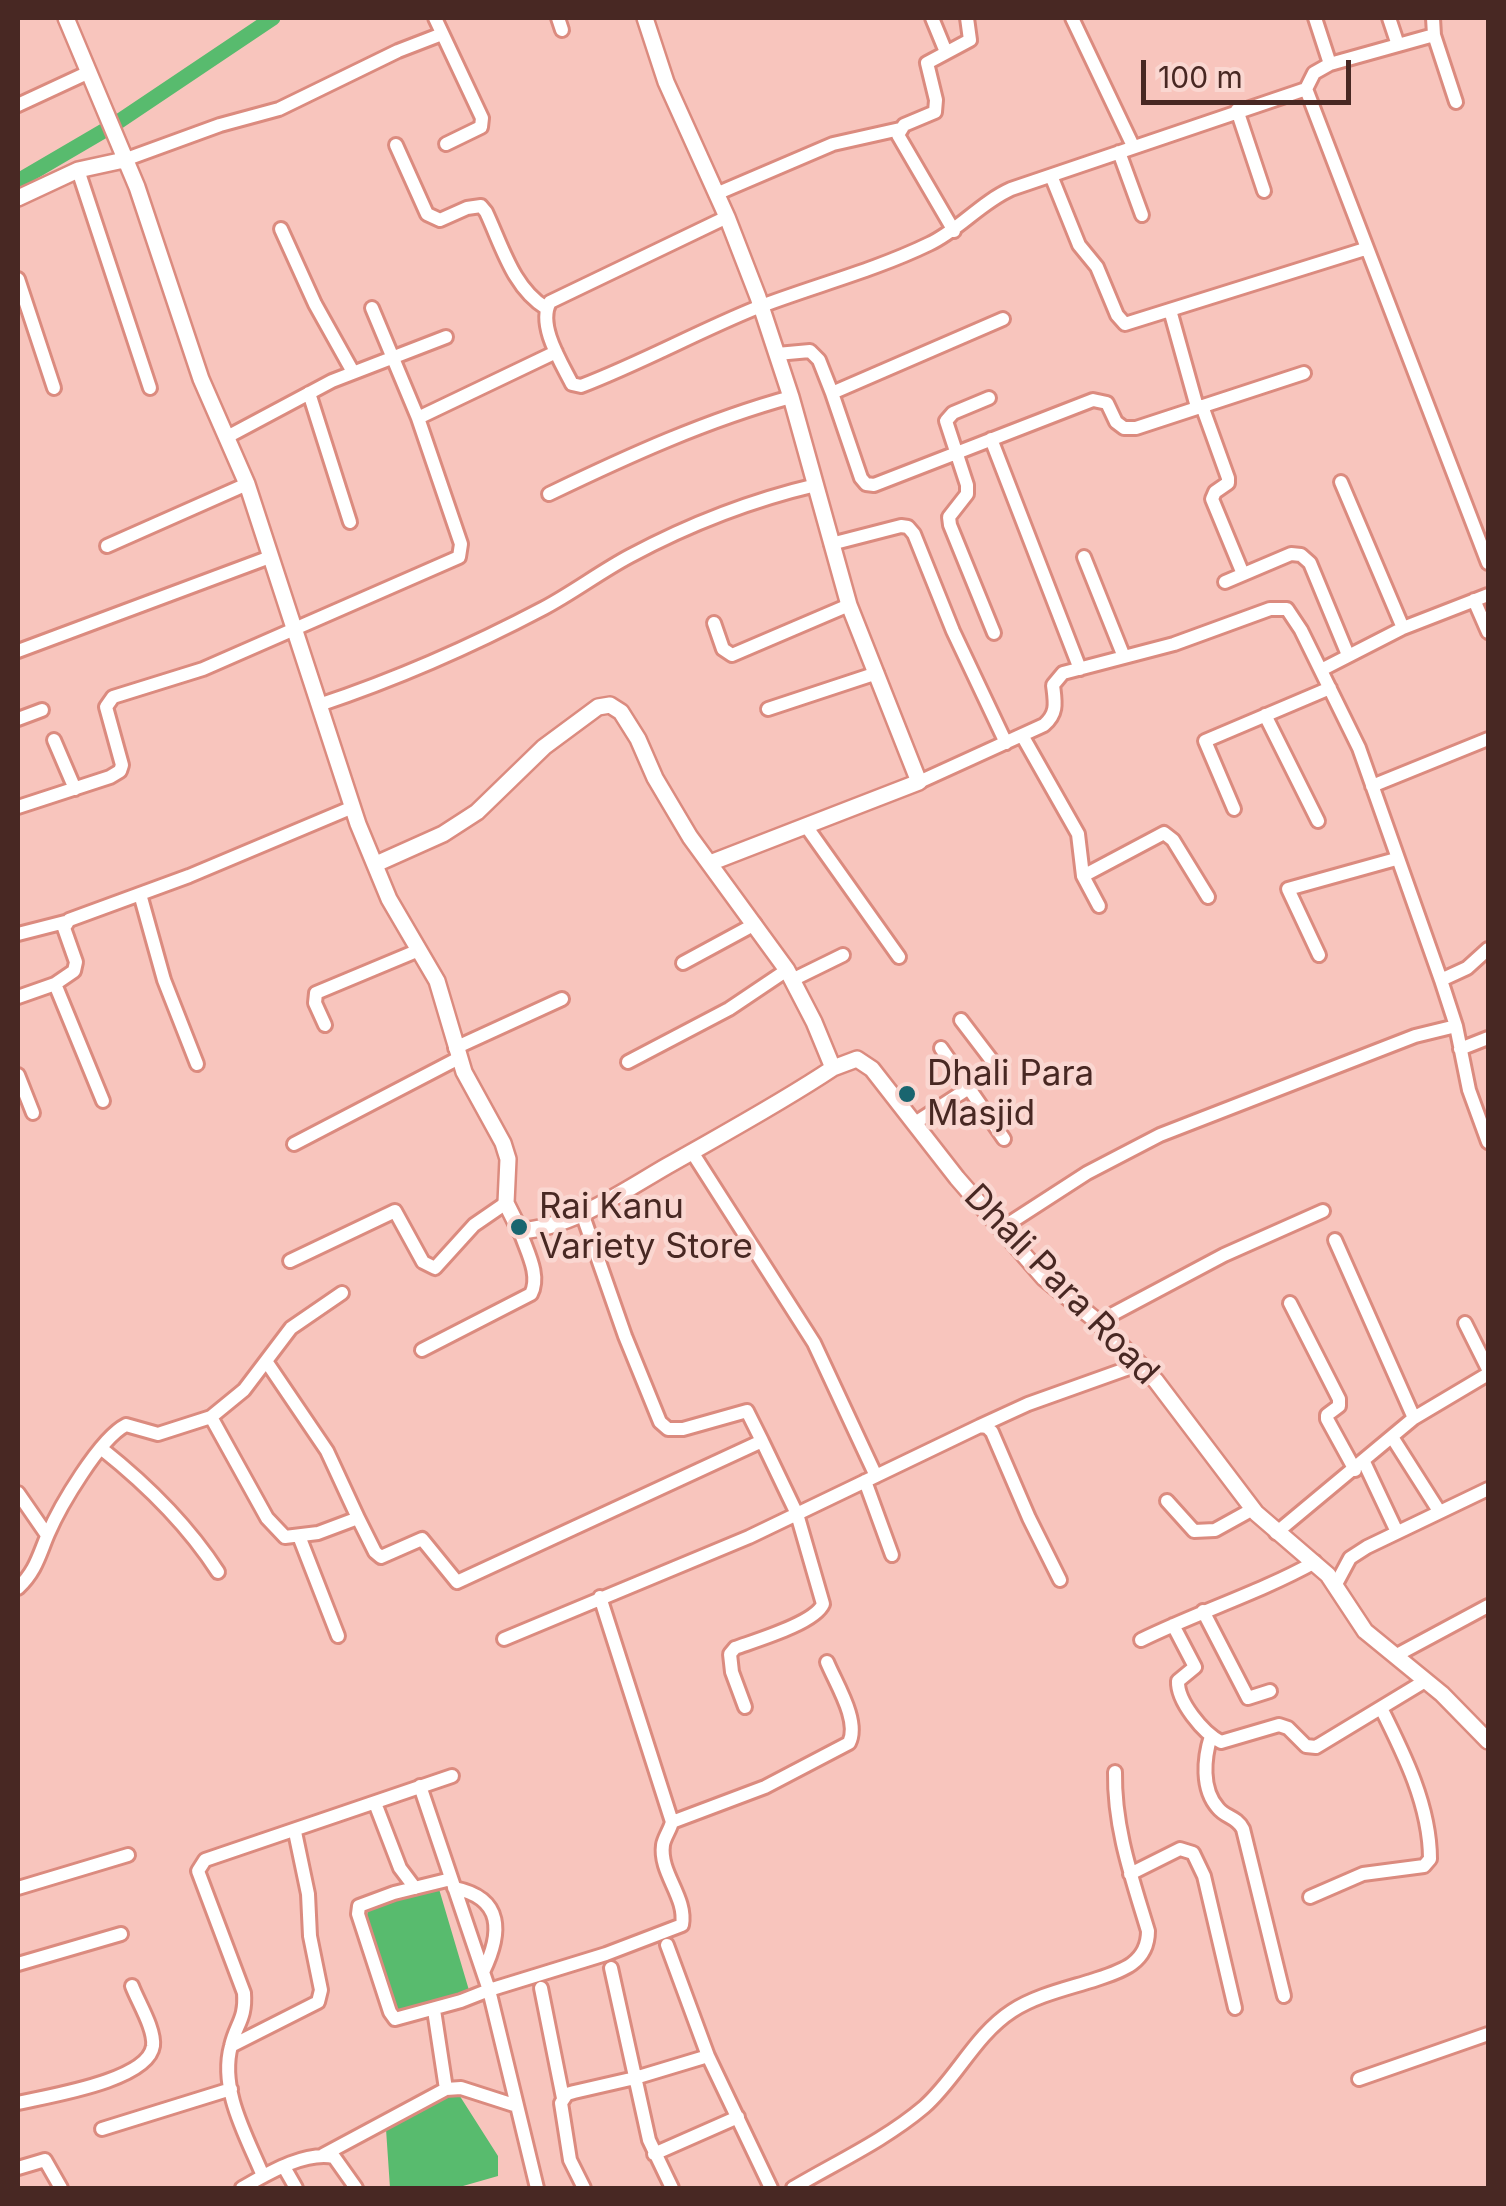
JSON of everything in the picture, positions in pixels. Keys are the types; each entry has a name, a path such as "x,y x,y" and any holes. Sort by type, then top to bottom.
{"street":[{"path":"66,18 156,243 202,379 246,484 352,807 388,899 437,980 457,1053 508,1159 506,1202 520,1231 535,1286 531,1294 422,1350"},
{"path":"435,18 482,118 482,126 476,132 446,144"},
{"path":"645,18 666,82 727,217 761,306 791,397 848,605 919,782"},
{"path":"932,18 946,52"},
{"path":"716,194 833,144 900,129 934,112 936,100 926,63 970,40 966,18"},
{"path":"1072,18 1126,149 1142,215"},
{"path":"1315,18 1330,64"},
{"path":"1389,18 1398,45"},
{"path":"1433,18 1434,35 1456,102"},
{"path":"18,198 78,170 124,160 220,125 279,109 442,34"},
{"path":"396,144 432,219 440,220 481,206 486,212 520,287 546,308 556,352 572,384 581,386 761,306 854,276 954,231 993,197 1306,89 1314,74 1330,64 1434,35"},
{"path":"18,105 87,73"},
{"path":"1306,89 1365,249 1483,531 1488,563"},
{"path":"1237,110 1264,192"},
{"path":"900,129 901,143 954,231"},
{"path":"78,170 150,388"},
{"path":"1052,178 1079,245 1097,267 1120,320 1131,325 1365,249"},
{"path":"546,308 557,296 727,217"},
{"path":"281,228 315,304 353,372"},
{"path":"18,278 54,388"},
{"path":"18,808 120,771 122,765 106,714 108,701 204,669 459,558 461,544 418,418 372,308"},
{"path":"1170,310 1228,478 1228,483 1212,499 1243,574"},
{"path":"832,393 1003,319"},
{"path":"227,437 353,372 446,337"},
{"path":"778,354 810,351 819,360 861,478 874,485 1093,400 1106,403 1124,428 1136,428 1304,373"},
{"path":"418,418 556,352"},
{"path":"309,393 350,522"},
{"path":"549,494 658,443 750,408 791,397"},
{"path":"989,398 947,417 968,485 967,494 952,510 950,526 994,633"},
{"path":"990,439 1080,669"},
{"path":"1341,482 1403,628"},
{"path":"107,546 246,484"},
{"path":"319,705 411,671 496,633 585,586 627,558 690,528 743,506 816,485"},
{"path":"831,544 908,527 1006,743"},
{"path":"1225,582 1291,554 1302,555 1310,563 1348,655"},
{"path":"1084,557 1124,657"},
{"path":"18,650 270,558"},
{"path":"1320,670 1403,628 1488,595"},
{"path":"1474,600 1488,632"},
{"path":"714,624 723,649 732,656 848,605"},
{"path":"710,864 1023,737 1052,718 1056,678 1063,672 1174,644 1279,607 1287,608 1359,748 1442,980 1469,1090 1488,1142"},
{"path":"768,709 877,673"},
{"path":"1234,809 1205,742 1330,688"},
{"path":"376,864 444,834 477,812 544,747 598,706 610,705 621,712 638,739 673,811 790,975 833,1068 790,1097 582,1213 520,1231"},
{"path":"18,720 42,710"},
{"path":"1265,715 1318,820"},
{"path":"1023,737 1078,834 1084,876 1098,906"},
{"path":"1372,786 1488,739"},
{"path":"54,740 76,789"},
{"path":"18,934 65,922 140,894 352,807"},
{"path":"806,826 899,957"},
{"path":"1084,876 1164,833 1208,897"},
{"path":"1319,955 1288,888 1396,859"},
{"path":"140,894 164,980 197,1064"},
{"path":"18,997 55,984 72,973 76,966 65,922"},
{"path":"683,963 755,924"},
{"path":"1442,980 1468,968 1488,948"},
{"path":"324,1025 314,998 321,989 419,950"},
{"path":"628,1062 790,975 842,955"},
{"path":"55,984 103,1100"},
{"path":"294,1144 562,998"},
{"path":"916,1122 993,1075 996,1066 961,1020"},
{"path":"1002,1228 1086,1173 1160,1136 1415,1036 1456,1026"},
{"path":"1460,1050 1488,1038"},
{"path":"941,1048 1004,1139"},
{"name":"Dhali Para Road","path":"833,1068 857,1059 863,1061 1044,1278 1098,1322 1140,1364 1253,1509 1276,1533 1315,1562 1365,1631 1426,1681 1488,1741"},
{"path":"18,1076 33,1113"},
{"path":"692,1152 814,1344 871,1478 892,1555"},
{"path":"290,1261 395,1211 424,1262 435,1268 474,1225 506,1202"},
{"path":"1098,1322 1211,1261 1324,1211"},
{"path":"582,1213 660,1422 668,1429 683,1429 747,1411 797,1514 823,1604 821,1611 809,1619 735,1648 730,1662 745,1707"},
{"path":"1335,1240 1414,1418"},
{"path":"18,1588 36,1567 47,1535 102,1449 126,1424 158,1434 211,1417 244,1390 291,1328 342,1293"},
{"path":"1290,1302 1339,1399 1340,1406 1327,1419 1398,1532"},
{"path":"1276,1533 1414,1418 1488,1371 1465,1323"},
{"path":"266,1361 327,1451 375,1552 381,1557 422,1539 458,1582 762,1440"},
{"path":"504,1639 797,1514 1028,1404 1140,1364"},
{"path":"211,1417 267,1518 285,1536 299,1536 358,1518"},
{"path":"980,1426 987,1426 992,1432 1060,1580"},
{"path":"1392,1437 1439,1511"},
{"path":"102,1449 171,1512 218,1572"},
{"path":"1335,1586 1350,1558 1488,1489"},
{"path":"18,1493 47,1535"},
{"path":"1167,1500 1194,1531 1214,1530 1253,1509"},
{"path":"299,1536 338,1636"},
{"path":"1141,1640 1281,1581 1315,1562"},
{"path":"483,1972 496,1940 492,1913 476,1895 452,1883 415,1888 363,1903 358,1914 392,2016 400,2020 606,1954 682,1924 684,1915 664,1860 663,1842 672,1822 600,1597"},
{"path":"1394,1656 1488,1606"},
{"path":"1204,1611 1248,1698 1270,1692"},
{"path":"1173,1625 1195,1667 1178,1681 1178,1692 1216,1741 1228,1742 1283,1726 1310,1748 1426,1681"},
{"path":"672,1822 765,1787 849,1743 852,1723 827,1662"},
{"path":"1310,1897 1364,1874 1424,1866 1430,1859 1412,1776 1381,1708"},
{"path":"1210,1736 1204,1763 1209,1790 1218,1808 1235,1817 1243,1829 1284,1996"},
{"path":"801,2187 928,2104 1010,2012 1033,2000 1121,1972 1143,1954 1148,1931 1116,1818 1115,1772"},
{"path":"263,2176 231,2090 230,2046 245,2009 244,1993 198,1871 205,1860 452,1776"},
{"path":"420,1786 489,1990 536,2188"},
{"path":"374,1803 400,1868 415,1888"},
{"path":"230,2046 318,2002 321,1990 295,1832"},
{"path":"1130,1874 1180,1848 1193,1853 1204,1876 1235,2008"},
{"path":"18,1888 128,1856"},
{"path":"18,1964 121,1934"},
{"path":"667,1945 708,2056 770,2188"},
{"path":"611,1968 654,2154 672,2188"},
{"path":"18,2103 110,2080 132,2071 148,2057 153,2041 132,1986"},
{"path":"541,1988 563,2098 570,2160 584,2188"},
{"path":"434,2010 446,2089"},
{"path":"1359,2079 1488,2034"},
{"path":"563,2098 708,2056"},
{"path":"242,2188 284,2166 323,2154 446,2089 461,2088 517,2106"},
{"path":"102,2129 231,2090"},
{"path":"654,2154 738,2118"},
{"path":"323,2154 334,2156 356,2188"},
{"path":"18,2168 45,2160 61,2188"},
{"path":"284,2166 296,2188"}],"shaded area":[{"path":"427,1884 439,1889 471,1997 397,2020 366,1922 369,1903"},
{"path":"456,2090 498,2156 498,2176 456,2188 390,2188 386,2129"}],"waterway":[{"path":"18,181 112,126 273,18"}],"place":[{"name":"Dhali Para Masjid","path":"907,1094"},
{"name":"Rai Kanu Variety Store","path":"519,1227"}]}
